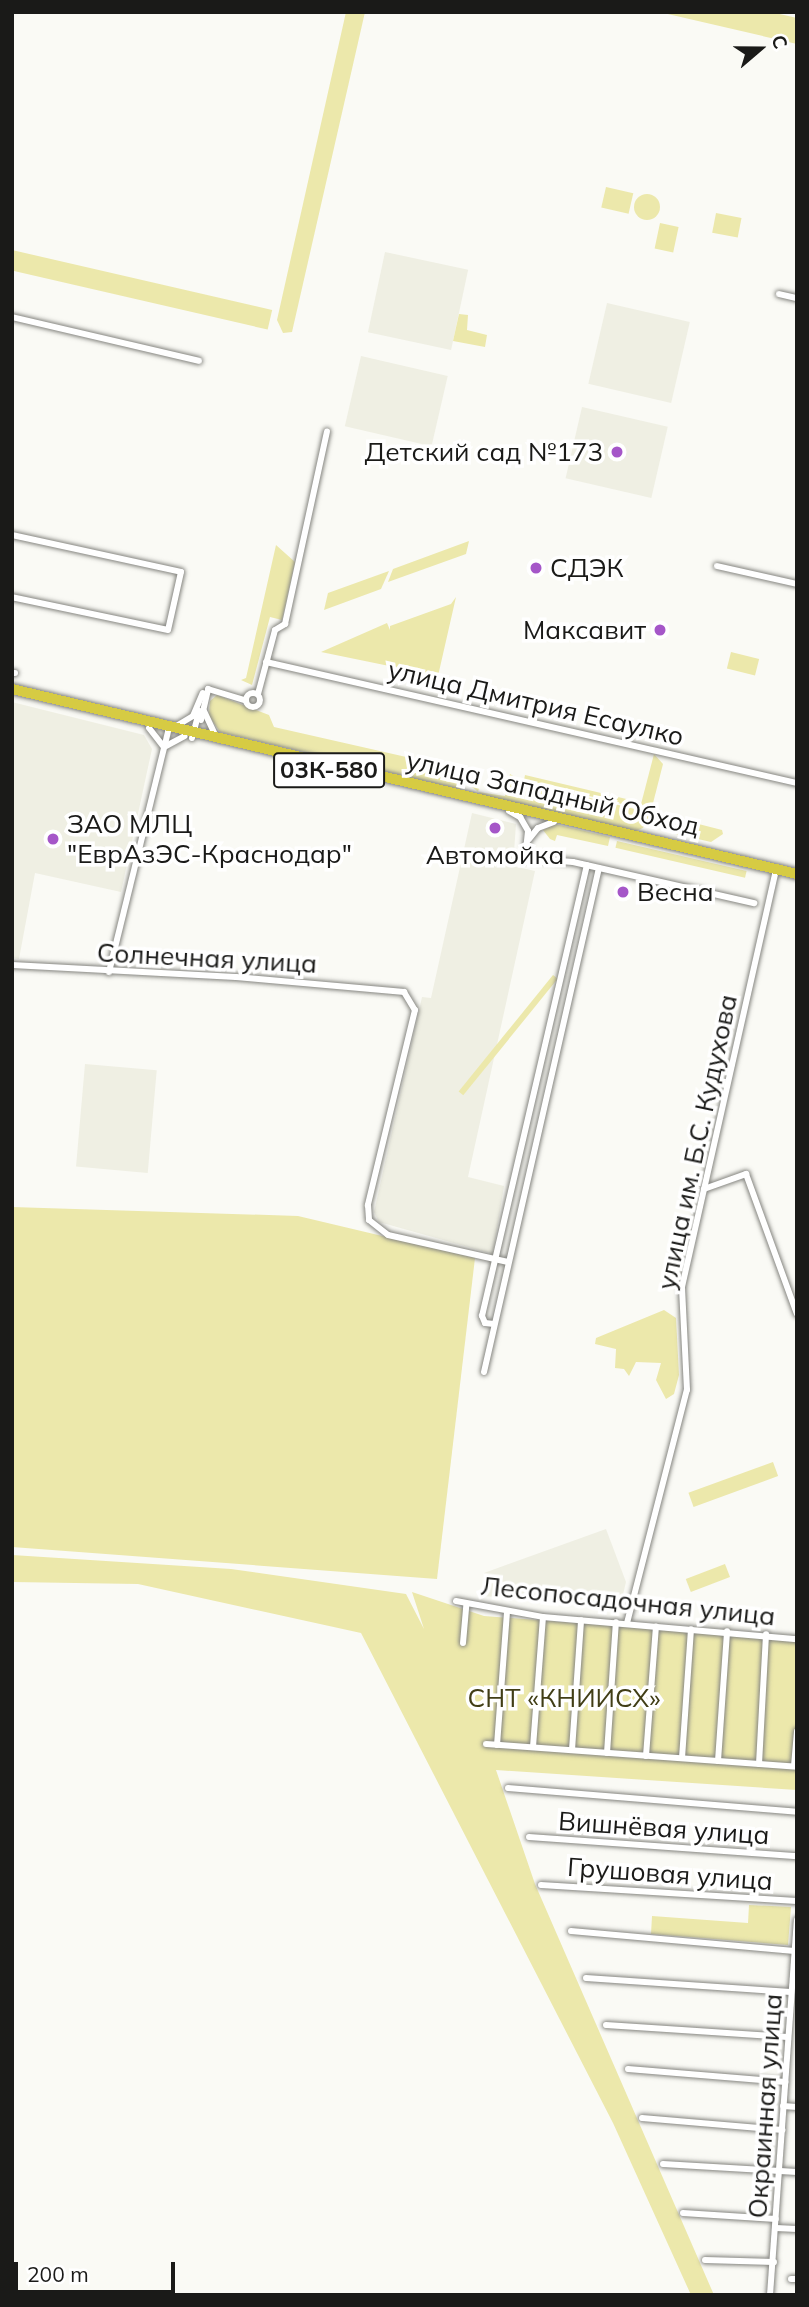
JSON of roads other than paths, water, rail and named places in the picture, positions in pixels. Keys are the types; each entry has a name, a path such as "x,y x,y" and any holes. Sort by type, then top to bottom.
{"highway":[{"name":"улица Западный Обход","path":"12,689 193,736 554,822 797,876"},
{"name":"улица Западный Обход","path":"12,695 149,728 166,728"},
{"name":"улица Западный Обход","path":"193,736 227,740 797,876"}],"street":[{"path":"779,294 797,298"},
{"path":"12,317 199,361"},
{"path":"205,691 245,700 256,707 260,701 258,694 275,630 285,624 327,432"},
{"path":"12,535 181,572 168,630 12,597"},
{"path":"717,566 797,584"},
{"name":"улица Дмитрия Есаулко","path":"266,662 797,783"},
{"path":"109,972 164,747 166,728 189,720 205,691"},
{"path":"164,747 193,736 204,708 205,691"},
{"path":"193,736 205,691"},
{"path":"245,700 251,693 258,694"},
{"path":"204,708 212,732 227,740"},
{"path":"149,728 164,747"},
{"path":"509,811 525,823 529,839 525,858 587,865 754,903"},
{"path":"529,839 538,828 554,822"},
{"path":"494,1324 485,1323 482,1316 587,865"},
{"path":"484,1372 599,868"},
{"name":"улица им. Б.С. Кудухова","path":"627,1623 687,1390 682,1287 775,873"},
{"name":"Солнечная улица","path":"12,965 399,991 412,999 415,1010 368,1217 383,1233 495,1259"},
{"path":"558,989 571,993"},
{"path":"536,1081 550,1084"},
{"path":"516,1166 530,1170"},
{"path":"704,1189 746,1174 797,1314"},
{"path":"502,1227 516,1230"},
{"path":"495,1259 508,1262"},
{"name":"Лесопосадочная улица","path":"456,1601 466,1605 544,1617 766,1634 797,1639"},
{"path":"463,1643 466,1605"},
{"path":"497,1745 507,1611"},
{"path":"533,1747 544,1617"},
{"path":"572,1750 581,1620"},
{"path":"607,1753 616,1622"},
{"path":"646,1756 656,1626"},
{"path":"682,1758 691,1629"},
{"path":"718,1761 727,1631"},
{"path":"759,1764 766,1634"},
{"path":"485,1744 795,1767 797,1731"},
{"path":"508,1788 797,1812"},
{"name":"Вишнёвая улица","path":"528,1838 797,1856"},
{"name":"Грушовая улица","path":"541,1885 797,1901"},
{"name":"Окраинная улица","path":"770,2295 786,2056 794,2005 791,1992 797,1920"},
{"path":"571,1931 796,1950"},
{"path":"586,1978 791,1992"},
{"path":"606,2025 788,2037"},
{"path":"786,2056 797,2057"},
{"path":"628,2069 785,2082"},
{"path":"783,2106 797,2107"},
{"path":"642,2118 782,2130"},
{"path":"663,2164 797,2172"},
{"path":"683,2213 776,2219"},
{"path":"776,2228 797,2229"},
{"path":"705,2260 774,2262"}],"place":[{"name":"Детский сад №173","path":"617,452"},
{"name":"СДЭК","path":"536,568"},
{"name":"Максавит","path":"660,630"},
{"name":"Автомойка","path":"495,828"},
{"name":"ЗАО МЛЦ \"ЕврАзЭС-Краснодар\"","path":"53,839"},
{"name":"Весна","path":"623,892"}],"park label":[{"name":"СНТ «КНИИСХ»","path":"564,1698"}]}
